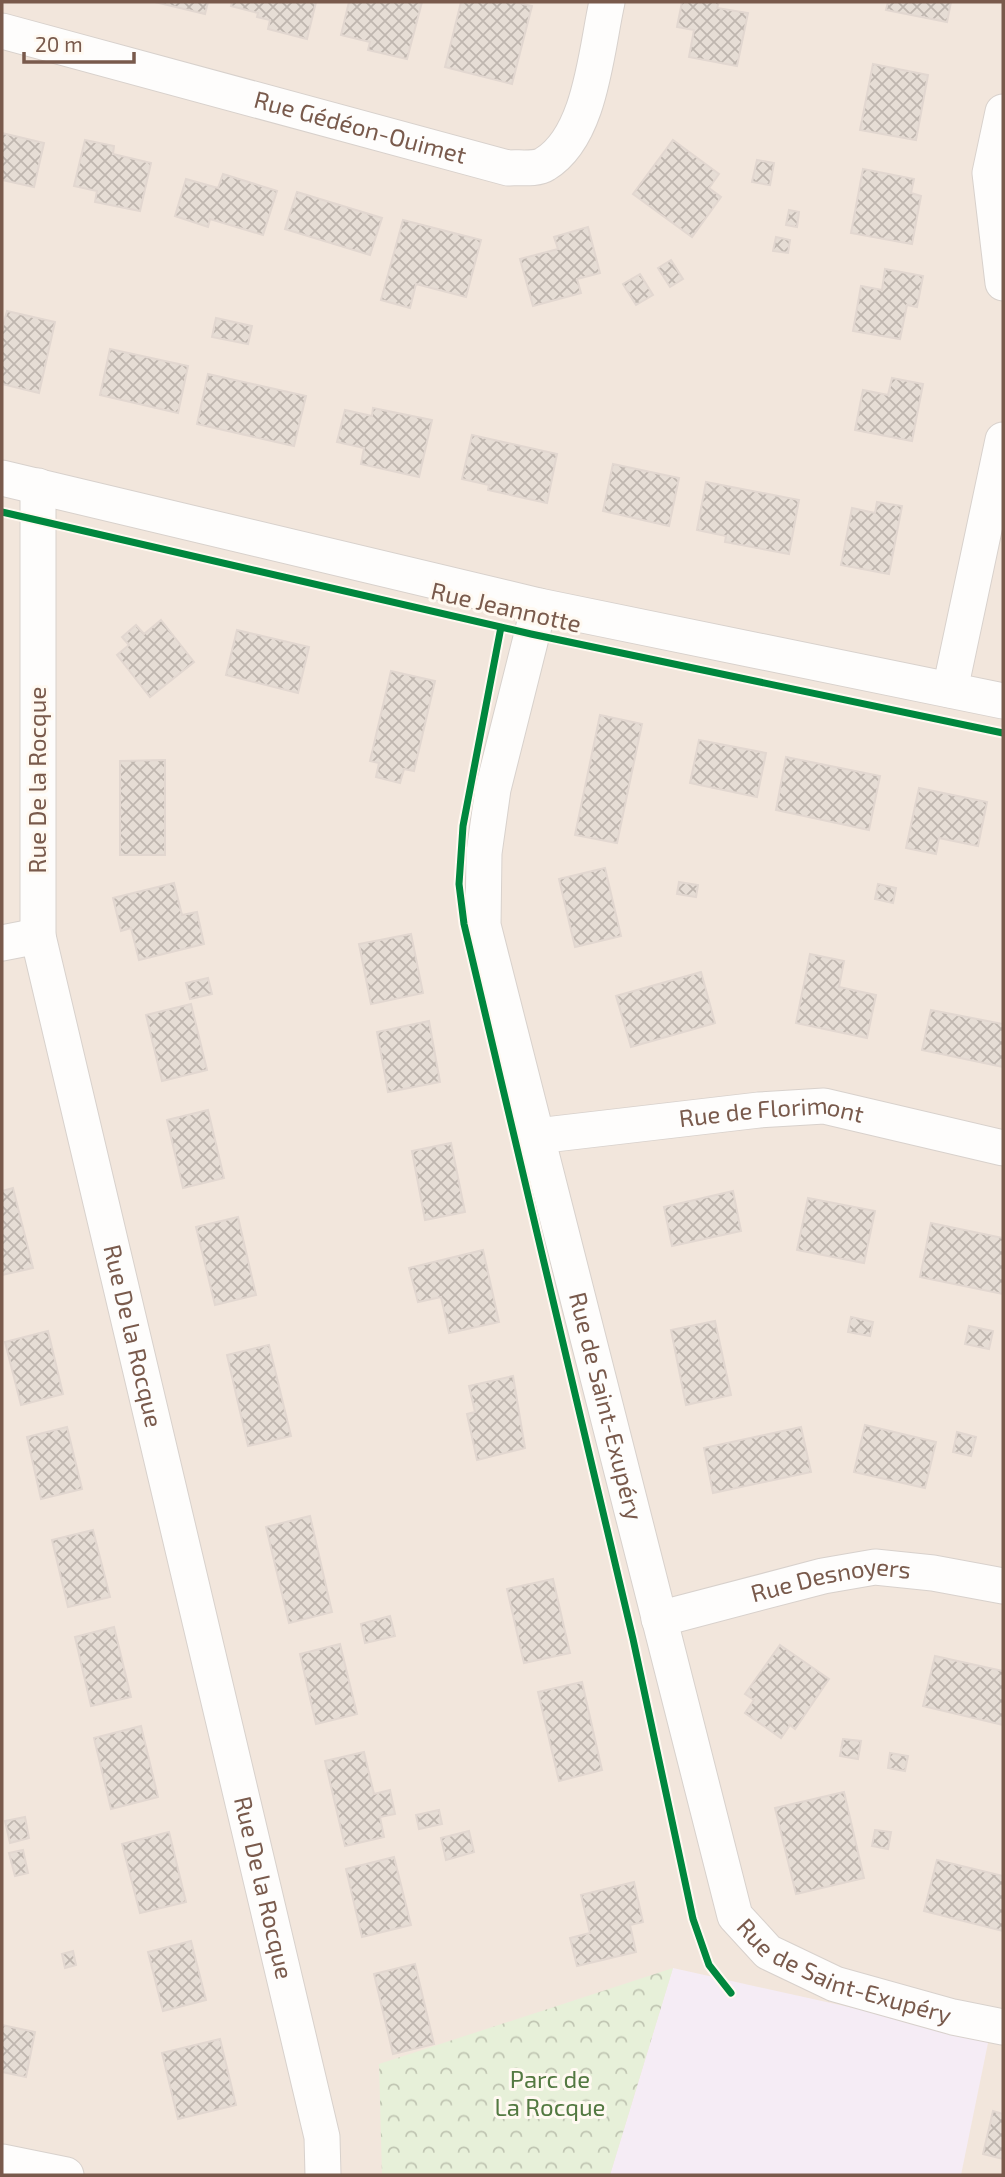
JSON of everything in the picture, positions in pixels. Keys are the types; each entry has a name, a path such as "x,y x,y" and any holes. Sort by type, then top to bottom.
{"street":[{"name":"Rue Gédéon-Ouimet","path":"2,31 508,168 543,166 569,145 583,113 607,2"},
{"path":"1003,112 990,173 1003,277"},
{"path":"950,690 1003,440"},
{"name":"Rue Jeannotte","path":"2,478 539,606 1003,701"},
{"name":"Rue De la Rocque","path":"38,486 37,936 322,2137 323,2175"},
{"name":"Rue de Saint-Exupéry","path":"539,606 493,789 484,853 483,925 735,1916 768,1952 835,1984 953,2017 1003,2027"},
{"path":"2,943 37,936"},
{"name":"Rue de Florimont","path":"537,1136 759,1110 824,1106 1003,1148"},
{"name":"Rue Desnoyers","path":"659,1619 823,1576 875,1567 933,1573 1003,1586"},
{"path":"2,2162 66,2175"}],"shaded area":[{"path":"2,2 1003,2 1003,2175 2,2175"},
{"path":"673,1968 989,2038 961,2175 610,2175"}],"green space":[{"name":"Parc de La Rocque","path":"673,1968 610,2175 382,2175 379,2064"}],"building":[{"path":"155,2 208,2 205,14"},
{"path":"232,2 316,2 307,39 268,29 270,20 257,17 258,13 231,6"},
{"path":"349,2 422,2 407,59 368,50 370,42 341,35"},
{"path":"461,2 514,2 532,6 512,84 445,67"},
{"path":"682,2 719,2 717,8 748,13 737,66 689,57 694,30 677,27"},
{"path":"888,2 951,2 947,22 886,10"},
{"path":"873,64 928,75 916,140 860,130"},
{"path":"2,133 44,143 34,187 2,180"},
{"path":"85,140 114,146 113,154 151,163 140,211 95,202 97,191 74,186"},
{"path":"673,140 719,174 709,188 721,197 692,237 633,194"},
{"path":"757,160 774,163 770,185 752,182"},
{"path":"863,169 914,179 911,193 921,196 912,244 851,233"},
{"path":"223,174 277,191 263,235 210,219 208,227 175,216 186,179 218,188"},
{"path":"297,192 382,218 370,255 285,229"},
{"path":"789,210 799,212 797,227 786,225"},
{"path":"403,220 481,240 466,297 416,284 410,308 381,300"},
{"path":"588,227 600,273 577,279 581,293 533,306 520,259 558,249 554,237"},
{"path":"776,237 790,240 788,253 773,251"},
{"path":"671,260 683,279 670,287 658,268"},
{"path":"885,269 923,276 917,307 907,305 900,339 853,331 861,286 882,290"},
{"path":"640,274 653,295 636,305 623,284"},
{"path":"7,311 55,322 39,393 2,384 2,330"},
{"path":"216,318 252,326 248,344 212,337"},
{"path":"110,349 188,366 178,413 100,395"},
{"path":"208,374 306,396 294,446 197,424"},
{"path":"892,378 923,384 912,441 855,430 863,390 888,395"},
{"path":"373,408 432,420 419,477 361,464 364,448 337,442 345,410 372,416"},
{"path":"472,435 557,454 547,503 488,490 489,485 462,479"},
{"path":"613,464 679,478 669,526 603,511"},
{"path":"706,482 799,500 789,554 725,542 726,536 697,530"},
{"path":"877,502 902,506 889,574 841,565 852,508 875,513"},
{"path":"161,620 194,662 150,697 117,655 129,645 122,637 136,625 144,634"},
{"path":"237,630 309,647 298,693 226,675"},
{"path":"391,671 435,681 414,771 404,769 400,783 376,777 379,763 370,761"},
{"path":"600,715 642,724 617,843 575,835"},
{"path":"699,740 766,753 757,797 690,783"},
{"path":"786,757 880,776 869,830 776,810"},
{"path":"165,760 165,855 120,855 120,761"},
{"path":"919,788 987,802 978,846 939,838 936,854 906,848"},
{"path":"605,868 621,936 575,947 559,879"},
{"path":"679,882 698,885 696,897 677,894"},
{"path":"174,883 182,915 197,912 204,944 139,960 131,928 121,931 113,898"},
{"path":"878,884 896,888 893,903 875,899"},
{"path":"411,934 423,993 371,1004 359,944"},
{"path":"810,954 844,961 839,987 876,995 867,1038 796,1023"},
{"path":"701,972 715,1023 631,1047 616,996"},
{"path":"208,978 212,994 190,999 186,983"},
{"path":"191,1004 207,1070 162,1081 146,1015"},
{"path":"931,1010 1003,1024 1003,1067 922,1050"},
{"path":"429,1021 440,1082 388,1092 377,1032"},
{"path":"208,1110 224,1178 183,1188 167,1120"},
{"path":"451,1143 465,1212 425,1220 412,1151"},
{"path":"13,1188 33,1268 2,1275 2,1191"},
{"path":"733,1191 741,1231 672,1246 664,1207"},
{"path":"808,1198 875,1211 864,1263 797,1250"},
{"path":"238,1217 256,1295 215,1305 196,1227"},
{"path":"931,1223 1003,1238 1003,1294 920,1277"},
{"path":"483,1250 499,1322 449,1333 441,1297 418,1302 409,1268"},
{"path":"851,1317 873,1322 870,1336 848,1332"},
{"path":"715,1321 731,1395 686,1405 671,1330"},
{"path":"969,1326 993,1331 989,1349 965,1344"},
{"path":"48,1331 63,1394 21,1405 5,1342"},
{"path":"269,1345 291,1436 248,1446 227,1355"},
{"path":"513,1376 525,1448 477,1460 467,1414 475,1412 469,1386"},
{"path":"865,1425 936,1442 925,1488 854,1472"},
{"path":"67,1427 82,1489 41,1499 27,1437"},
{"path":"801,1427 811,1472 713,1493 704,1448"},
{"path":"957,1432 976,1437 971,1456 953,1452"},
{"path":"310,1516 332,1612 289,1623 266,1527"},
{"path":"93,1530 110,1597 68,1607 52,1540"},
{"path":"553,1579 570,1653 524,1663 507,1589"},
{"path":"390,1616 395,1636 365,1643 361,1624"},
{"path":"114,1627 131,1697 91,1706 75,1637"},
{"path":"340,1644 357,1714 316,1724 300,1654"},
{"path":"780,1645 829,1679 795,1729 790,1725 781,1738 745,1713 754,1700 745,1694"},
{"path":"935,1656 1003,1671 1003,1725 923,1706"},
{"path":"582,1682 602,1770 559,1781 538,1692"},
{"path":"141,1726 158,1797 111,1809 94,1738"},
{"path":"843,1739 861,1741 858,1759 840,1756"},
{"path":"364,1752 374,1794 390,1790 395,1814 380,1817 384,1837 345,1846 325,1761"},
{"path":"890,1753 908,1756 905,1771 888,1768"},
{"path":"844,1792 864,1878 796,1894 775,1808"},
{"path":"439,1810 442,1824 419,1829 416,1815"},
{"path":"25,1817 29,1838 10,1843 5,1821"},
{"path":"875,1830 891,1832 888,1849 872,1846"},
{"path":"469,1831 474,1852 446,1860 441,1838"},
{"path":"169,1832 186,1902 140,1913 122,1844"},
{"path":"23,1850 28,1873 15,1876 9,1853"},
{"path":"394,1857 411,1925 362,1937 346,1869"},
{"path":"937,1860 1003,1876 1003,1931 924,1911"},
{"path":"634,1882 643,1922 630,1925 636,1952 577,1966 570,1938 590,1933 581,1895"},
{"path":"191,1941 206,2000 163,2011 148,1952"},
{"path":"73,1951 76,1965 65,1968 62,1954"},
{"path":"415,1964 434,2044 393,2054 374,1974"},
{"path":"2,2025 35,2032 26,2077 2,2072"},
{"path":"220,2039 236,2105 178,2119 162,2053"},
{"path":"993,2111 1003,2114 1003,2159 983,2154"}],"cycle path":[{"path":"2,512 531,634 1003,733"},
{"path":"501,627 463,826 459,884 464,924 633,1639 693,1919 709,1965 731,1993"}]}
